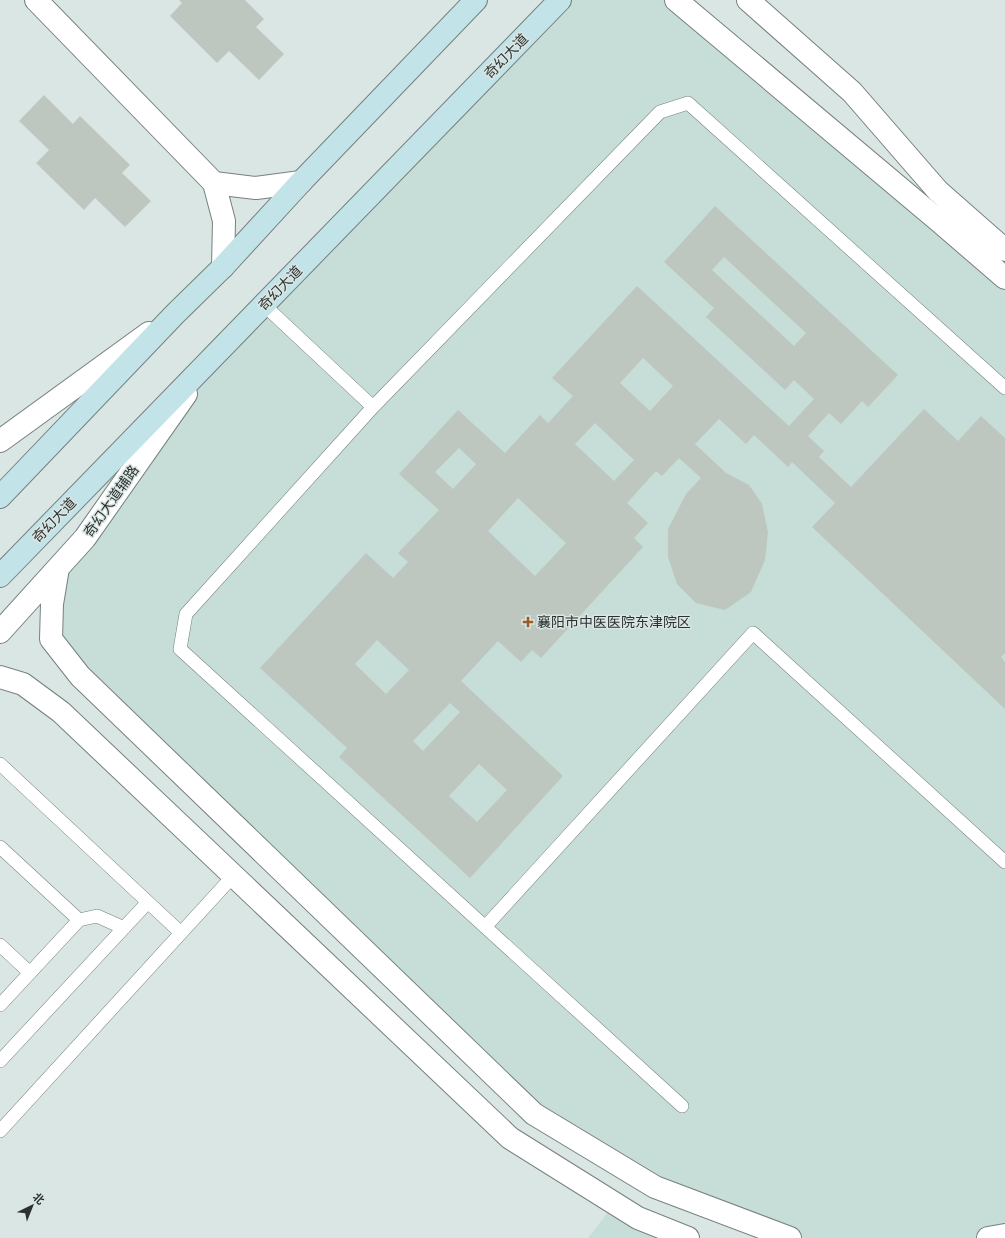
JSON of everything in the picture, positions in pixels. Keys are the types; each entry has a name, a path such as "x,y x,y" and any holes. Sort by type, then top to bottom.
{"main road":[{"path":"0,497 175,314 223,267 301,182 476,0"},
{"name":"奇幻大道","path":"0,576 560,0"}],"street":[{"path":"36,0 214,183 224,221 223,267"},
{"path":"676,0 1005,278"},
{"path":"748,0 852,92 938,191 1005,250"},
{"path":"214,183 256,188 301,182"},
{"path":"0,441 175,314"},
{"name":"奇幻大道辅路","path":"0,632 85,538 209,360"},
{"path":"58,568 52,604 51,639 80,676 534,1114 655,1187 790,1238"},
{"path":"0,677 23,684 61,712 510,1138 638,1218 685,1238"},
{"path":"988,1238 1005,1235"}],"lane":[{"path":"682,1106 180,649 186,614 373,407 660,112 688,103 1005,388"},
{"path":"264,305 373,407"},
{"path":"485,927 753,633 1005,862"},
{"path":"0,764 181,933"},
{"path":"0,847 79,920"},
{"path":"3,1123 234,875"},
{"path":"0,1061 148,902"},
{"path":"0,1005 79,920 97,916 124,928"},
{"path":"0,945 30,973"}],"shaded area":[{"name":"襄阳市中医医院东津院区","path":"560,0 676,0 1005,278 1005,1235 988,1238 790,1238 655,1187 534,1114 51,639 58,568 209,360"},
{"path":"609,1211 670,1238 588,1238"}],"building":[{"path":"179,0 245,0 264,19 256,27 284,54 259,80 229,51 217,63 170,16 182,3"},
{"path":"44,95 73,124 80,116 130,165 122,173 151,201 125,227 95,198 84,210 36,163 49,150 19,121"},
{"path":"715,206 898,375 868,407 862,401 841,424 829,413 808,436 824,451 819,457 851,487 924,409 958,441 981,416 1005,438 1005,653 1001,657 1005,662 1005,709 812,527 835,503 792,462 788,467 754,435 746,444 719,419 695,444 726,473 749,485 762,504 768,532 765,560 751,592 725,610 696,603 677,584 668,557 668,529 686,494 701,478 679,458 662,476 656,471 627,503 648,523 634,538 643,547 541,658 532,650 521,662 498,641 461,681 563,776 470,878 339,757 347,748 260,668 366,553 393,578 408,562 398,553 439,510 399,474 458,410 505,453 540,415 548,423 573,396 552,378 637,286 789,426 814,399 794,380 785,390 706,317 714,308 664,262","holes":["724,257 806,333 794,346 712,270","643,358 673,386 650,411 620,383","595,423 634,460 614,481 575,444","459,448 476,464 453,489 435,472","518,498 566,543 535,576 488,531","377,640 409,670 386,694 355,664","450,703 460,712 423,751 413,741","479,764 507,790 477,822 449,796"]}],"place":[{"name":"襄阳市中医医院东津院区","path":"528,622"}]}
